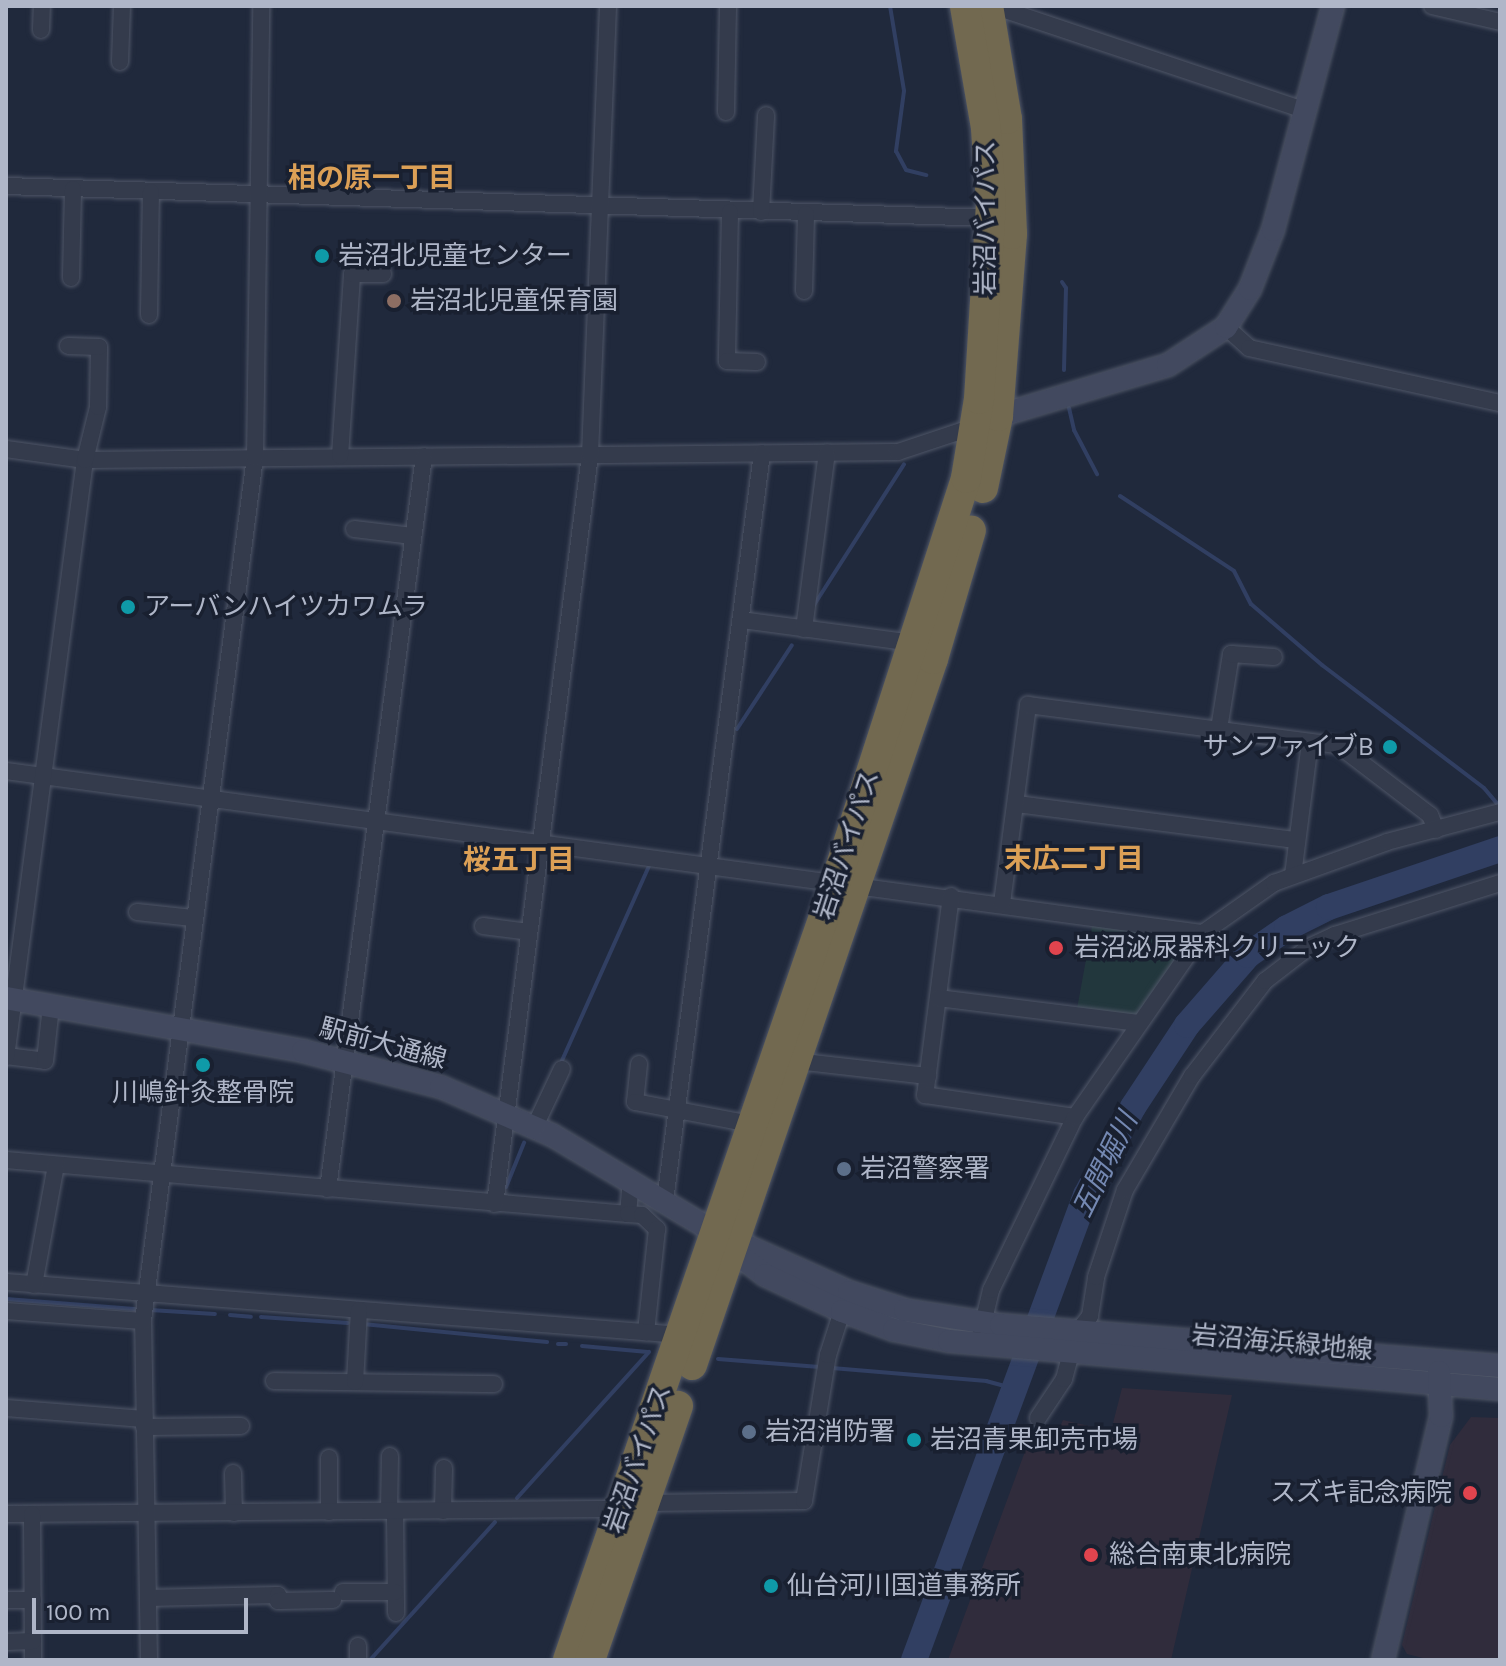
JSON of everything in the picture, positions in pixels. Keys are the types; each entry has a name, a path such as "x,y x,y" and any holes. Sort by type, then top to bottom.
{"highway":[{"name":"岩沼バイパス","path":"568,1660 634,1506 726,1241 796,1061 914,643 987,422 990,218 986,128 965,6"},
{"name":"岩沼バイパス","path":"590,1660 681,1335 726,1241 750,1124 846,885 957,580 1012,287 1007,119 990,6"}],"street":[{"path":"41,30 42,6"},
{"path":"120,62 122,6"},
{"path":"149,1660 143,1321 207,798 255,458 255,196 261,6"},
{"path":"495,1204 590,455 608,6"},
{"path":"726,112 728,6"},
{"path":"990,6 1306,111"},
{"path":"6,449 85,460 898,452 1168,365 1226,327 1250,289 1273,230 1333,6"},
{"path":"1432,6 1500,22"},
{"path":"761,212 766,115"},
{"path":"6,186 601,209 990,218"},
{"path":"71,278 73,189"},
{"path":"149,315 151,192"},
{"path":"730,212 727,361 757,362"},
{"path":"804,291 806,214"},
{"path":"340,456 352,274 383,274"},
{"path":"1226,327 1249,348 1500,403"},
{"path":"51,1006 45,1061 6,1056 10,998 85,460 98,407 99,347 68,346"},
{"path":"804,629 827,452"},
{"path":"665,1201 762,453"},
{"path":"328,1189 424,456"},
{"path":"354,529 413,536"},
{"path":"741,620 914,643"},
{"path":"1219,729 1231,654 1274,657"},
{"path":"1002,903 1028,705 1338,745 1430,815 1436,830"},
{"path":"1293,875 1310,743"},
{"path":"6,771 846,885 951,896 1203,933"},
{"path":"1017,804 1296,840"},
{"path":"988,1335 991,1290 1075,1117 1203,933 1248,898 1293,875 1500,812"},
{"path":"1072,1329 1090,1316 1096,1277 1125,1190 1192,1076 1265,981 1309,947 1335,935 1500,883"},
{"path":"951,896 925,1095 1075,1117"},
{"path":"137,912 193,918"},
{"path":"483,926 529,932"},
{"name":"駅前大通線","path":"10,998 346,1060 506,1113 631,1179 726,1241"},
{"path":"938,998 1138,1023"},
{"path":"796,1061 928,1076"},
{"path":"639,1064 635,1102 750,1124"},
{"path":"535,1126 562,1069"},
{"path":"6,1160 642,1215 657,1229 646,1332"},
{"path":"34,1285 56,1165"},
{"path":"628,1214 631,1179"},
{"path":"726,1241 849,1292 988,1335"},
{"path":"726,1241 842,1311 894,1330 988,1335"},
{"path":"6,1282 681,1335"},
{"path":"355,1382 359,1310"},
{"path":"6,1311 143,1321"},
{"path":"6,1514 443,1511 804,1501 828,1355 842,1311"},
{"name":"岩沼海浜緑地線","path":"988,1335 1072,1329 1500,1366"},
{"name":"岩沼海浜緑地線","path":"988,1335 1066,1352 1500,1389"},
{"path":"1038,1418 1064,1379 1066,1352"},
{"path":"1389,1659 1441,1416 1438,1361"},
{"path":"274,1381 494,1384"},
{"path":"6,1408 144,1423 241,1426"},
{"path":"390,1456 396,1613"},
{"path":"329,1458 329,1512"},
{"path":"443,1511 444,1468"},
{"path":"233,1473 234,1513"},
{"path":"32,1514 33,1660"},
{"path":"148,1598 278,1595 278,1601 395,1592"},
{"path":"6,1600 33,1600"},
{"path":"6,1642 33,1641"}],"shaded area":[{"name":"総合南東北病院","path":"1122,1388 1232,1395 1171,1660 948,1660 1027,1446 1049,1450 1063,1420 1111,1431"},
{"name":"スズキ記念病院","path":"1471,1417 1500,1418 1500,1660 1431,1660 1407,1654 1402,1645 1450,1445"}],"green space":[{"path":"1093,921 1196,935 1136,1015 1077,1009"}],"waterway":[{"path":"890,6 904,91 896,151 906,170 926,175"},
{"path":"1062,282 1066,288 1064,370"},
{"path":"1069,408 1074,430 1097,474"},
{"path":"814,605 904,464"},
{"path":"1120,496 1234,571 1251,604 1322,665 1484,788 1500,807"},
{"path":"737,729 792,645"},
{"name":"五間堀川","path":"914,1660 1086,1195 1133,1107 1187,1025 1248,955 1287,928 1329,907 1500,849"},
{"path":"560,1065 649,866"},
{"path":"506,1187 524,1143"},
{"path":"6,1299 135,1309"},
{"path":"150,1310 215,1314"},
{"path":"230,1315 251,1317"},
{"path":"261,1317 348,1323"},
{"path":"363,1324 547,1342"},
{"path":"558,1344 566,1344"},
{"path":"582,1346 648,1352"},
{"path":"517,1498 649,1352"},
{"path":"718,1359 820,1367"},
{"path":"832,1368 986,1381 1015,1389"},
{"path":"370,1660 495,1522"}],"place":[{"name":"岩沼北児童センター","path":"322,256"},
{"name":"岩沼北児童保育園","path":"394,301"},
{"name":"アーバンハイツカワムラ","path":"128,607"},
{"name":"サンファイブB","path":"1390,747"},
{"name":"岩沼泌尿器科クリニック","path":"1056,948"},
{"name":"川嶋針灸整骨院","path":"203,1065"},
{"name":"岩沼警察署","path":"844,1169"},
{"name":"岩沼消防署","path":"749,1432"},
{"name":"岩沼青果卸売市場","path":"914,1440"},
{"name":"スズキ記念病院","path":"1470,1493"},
{"name":"総合南東北病院","path":"1091,1555"},
{"name":"仙台河川国道事務所","path":"771,1586"}],"district":[{"name":"相の原一丁目","path":"372,178"},
{"name":"末広二丁目","path":"1074,859"},
{"name":"桜五丁目","path":"519,860"}]}
